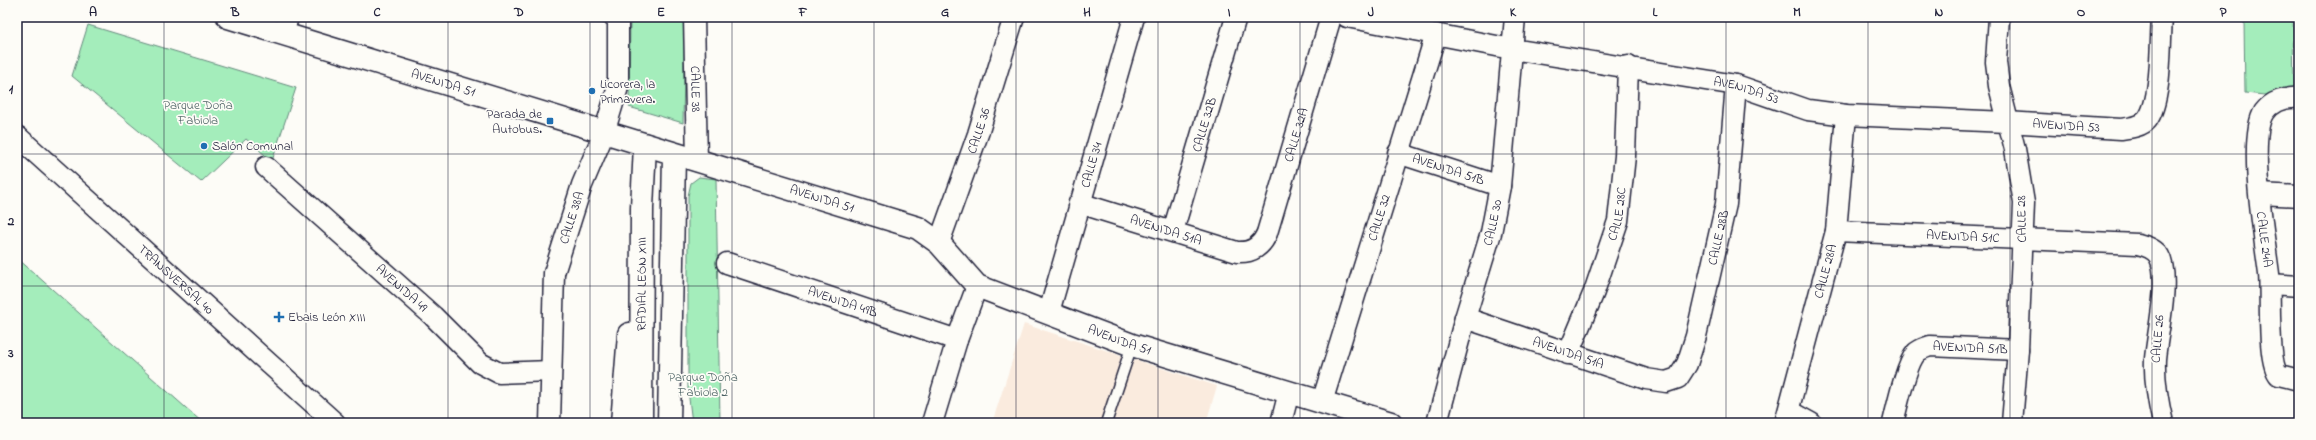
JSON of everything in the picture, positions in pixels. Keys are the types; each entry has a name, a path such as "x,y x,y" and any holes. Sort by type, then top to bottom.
{"main road":[{"name":"AVENIDA 51","path":"228,17 286,25 604,133 918,228 939,243 977,286 1132,345 1391,423"},
{"name":"RADIAL LEÓN XIII","path":"641,423 642,208 645,145"},
{"path":"669,423 668,387 674,155"},
{"path":"622,423 625,370 642,208"},
{"path":"668,387 674,423"}],"street":[{"name":"CALLE 38","path":"694,17 698,161"},
{"name":"CALLE 36","path":"939,243 978,134 1014,17"},
{"name":"CALLE 34","path":"1048,312 1078,203 1134,17"},
{"name":"CALLE 32B","path":"1173,231 1236,17"},
{"name":"CALLE 32A","path":"1254,249 1264,240 1267,233 1331,17"},
{"name":"AVENIDA 53","path":"1347,17 1512,49 1628,66 1736,85 1808,110 1846,116 2007,122 2121,129 2134,127 2146,121 2156,97 2162,17"},
{"name":"CALLE 30","path":"1437,423 1465,318 1491,233 1500,186 1515,17"},
{"name":"CALLE 28","path":"1999,17 1996,62 2007,122 2015,149 2020,174 2024,203 2018,350 2012,423"},
{"name":"CALLE 38A","path":"550,423 554,273 582,185 604,133 618,87 614,19"},
{"name":"CALLE 32","path":"1322,402 1436,34"},
{"name":"CALLE 28C","path":"1568,354 1594,292 1618,221 1625,156 1628,66"},
{"name":"CALLE 28B","path":"1673,381 1682,373 1696,336 1726,204 1736,85"},
{"name":"CALLE 24A","path":"2299,98 2282,99 2271,104 2264,113 2259,124 2257,142 2260,194 2270,284 2272,361 2279,375 2299,380"},
{"name":"CALLE 28A","path":"1787,417 1836,231 1846,116"},
{"name":"TRANSVERSAL 40","path":"17,136 336,423"},
{"name":"AVENIDA 51B","path":"1398,153 1500,186"},
{"name":"AVENIDA 49","path":"266,167 432,316 480,363 499,372 551,371"},
{"path":"2260,194 2299,196"},
{"name":"AVENIDA 51A","path":"1078,203 1173,231 1237,252 1254,249"},
{"name":"AVENIDA 51C","path":"1836,231 2138,244 2150,248 2158,255"},
{"name":"CALLE 26","path":"2158,255 2164,278 2155,359 2155,380 2163,423"},
{"name":"AVENIDA 49B","path":"728,263 957,340"},
{"path":"2270,284 2299,286"},
{"path":"932,423 957,340 977,286"},
{"name":"AVENIDA 51A","path":"1465,318 1568,354 1646,379 1666,382 1673,381"},
{"name":"AVENIDA 51B","path":"1893,423 1910,363 1916,354 1922,349 1930,346 2018,350"},
{"path":"1281,423 1289,392"},
{"path":"1787,417 1811,423"}],"lane":[{"path":"1106,423 1132,345"}],"shaded area":[{"path":"1024,324 1217,386 1206,423 992,423"}],"green space":[{"path":"630,17 685,17 683,123 629,107"},
{"path":"2293,17 2294,98 2245,93 2244,20"},
{"name":"Parque Doña Fabiola","path":"88,25 296,88 272,161 246,139 201,182 72,76"},
{"name":"Parque Doña Fabiola 2","path":"699,177 716,179 720,423 692,423 688,390 688,196 691,183"},
{"path":"17,258 203,423 17,423"}],"place":[{"name":"Licorera, la Primavera.","path":"592,91"},
{"name":"Parada de Autobus.","path":"550,121"},
{"name":"Salón Comunal","path":"204,146"},
{"name":"Ebais León XIII","path":"279,317"}]}
